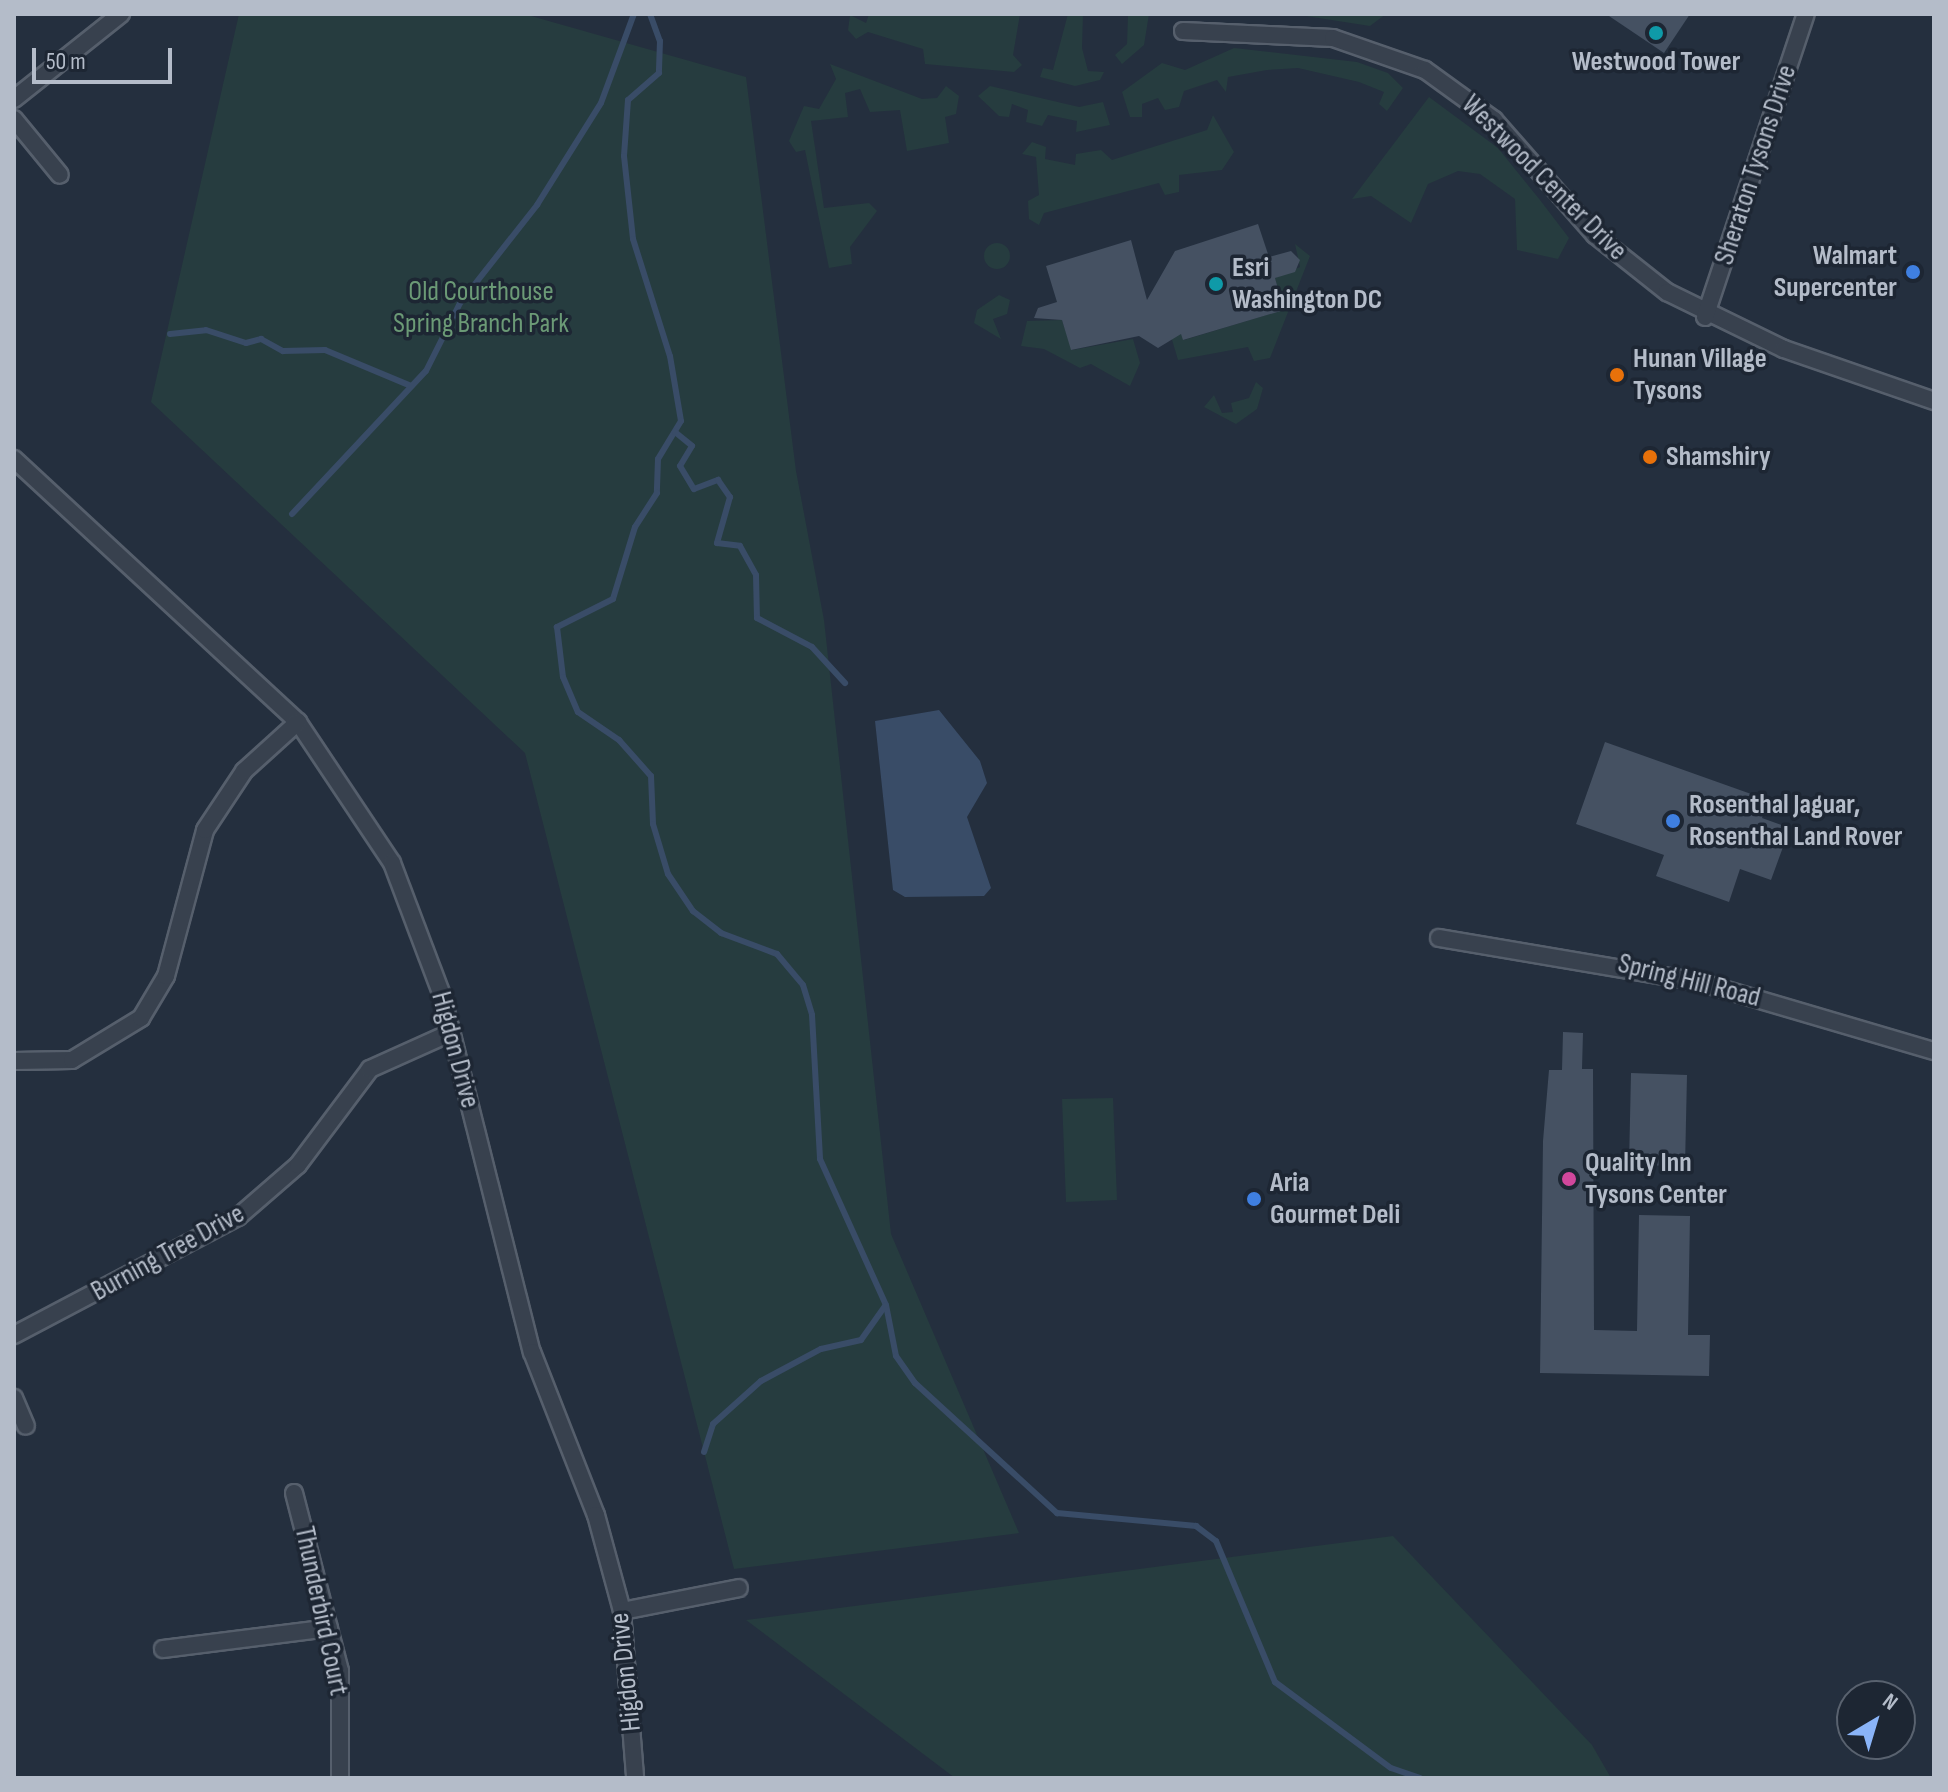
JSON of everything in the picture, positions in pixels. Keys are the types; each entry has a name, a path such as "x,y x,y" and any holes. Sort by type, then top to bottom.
{"street":[{"path":"14,99 121,14"},
{"name":"Sheraton Tysons Drive","path":"1705,317 1806,14"},
{"name":"Westwood Center Drive","path":"1183,31 1333,38 1425,70 1494,120 1619,257 1705,317 1934,401"},
{"path":"14,119 60,175"},
{"name":"Higdon Drive","path":"14,459 298,722 392,863 450,1033 532,1352 596,1515 622,1611 635,1778"},
{"path":"14,1061 72,1060 141,1018 166,976 205,830 244,771 298,722"},
{"name":"Spring Hill Road","path":"1439,938 1699,982 1934,1051"},
{"name":"Burning Tree Drive","path":"14,1335 238,1217 298,1165 370,1069 450,1033"},
{"path":"14,1398 26,1426"},
{"name":"Thunderbird Court","path":"294,1493 341,1685 340,1778"},
{"path":"622,1611 739,1588"},
{"path":"163,1649 329,1628"}],"green space":[{"name":"Old Courthouse Spring Branch Park","path":"239,14 524,14 746,77 796,471 824,620 891,1234 1019,1533 734,1569 525,753 151,402"},
{"path":"869,14 1020,14 1013,55 1022,65 1014,72 925,64 923,49 868,32 856,39 848,30 850,15 866,23"},
{"path":"1068,14 1083,14 1082,48 1088,71 1104,72 1100,80 1075,86 1040,77 1043,68 1053,70"},
{"path":"1128,14 1149,14 1144,45 1122,64 1115,55 1127,44"},
{"path":"1293,14 1386,14 1370,26"},
{"path":"1234,48 1357,62 1388,73 1403,88 1387,111 1379,104 1384,92 1359,82 1298,68 1267,70 1228,77 1226,92 1217,80 1184,91 1179,107 1165,110 1158,98 1142,104 1142,117 1130,117 1122,92 1162,63 1185,70"},
{"path":"830,64 922,99 937,98 946,86 959,96 956,114 945,117 949,143 907,151 900,110 870,112 860,89 845,93 848,117 811,121 824,208 869,203 877,211 850,247 852,264 829,268 805,150 796,152 789,141 804,106 819,109 836,79"},
{"path":"990,86 1079,107 1103,102 1110,125 1076,132 1077,121 1048,115 1042,126 1026,122 1028,110 1012,104 1009,117 999,116 978,96"},
{"path":"1429,97 1498,148 1540,200 1569,238 1558,259 1517,250 1515,199 1480,174 1458,171 1428,184 1411,223 1371,196 1352,199"},
{"path":"1213,115 1234,152 1222,170 1179,175 1179,192 1165,195 1159,183 1044,213 1039,225 1029,219 1028,201 1039,195 1036,157 1022,154 1032,142 1046,147 1045,159 1075,165 1076,154 1101,150 1112,160 1207,130"},
{"path":"997,243 1007,246 1010,256 1007,266 997,269 987,266 984,256 987,246"},
{"path":"1295,244 1310,256 1270,358 1254,361 1248,347 1178,360 1170,333 1179,329 1184,340 1283,310 1275,278 1300,267"},
{"path":"999,295 1010,300 1007,314 993,319 1001,339 974,323 977,310"},
{"path":"1062,320 1072,350 1133,339 1140,363 1130,386 1091,364 1080,368 1044,349 1021,346 1027,321"},
{"path":"1256,382 1263,388 1257,409 1236,424 1204,407 1214,395 1222,413 1233,412 1231,403 1249,398"},
{"path":"1113,1098 1117,1200 1066,1202 1062,1099"},
{"path":"1393,1536 1592,1745 1611,1778 955,1778 746,1620"}],"water":[{"path":"939,710 980,761 987,783 967,817 991,888 984,896 905,897 893,890 875,721"}],"building":[{"name":"Westwood Tower","path":"1606,14 1690,14 1664,53"},
{"name":"Esri Washington DC","path":"1258,224 1269,257 1291,251 1300,260 1295,272 1275,278 1284,310 1183,340 1181,334 1158,348 1139,336 1071,350 1062,320 1034,318 1038,308 1057,302 1046,266 1131,240 1147,300 1175,251"},
{"name":"Rosenthal Jaguar, Rosenthal Land Rover","path":"1605,742 1768,800 1762,818 1790,828 1771,880 1740,869 1729,902 1656,876 1664,855 1576,824"},
{"name":"Quality Inn Tysons Center","path":"1563,1032 1583,1033 1582,1069 1593,1069 1594,1330 1637,1331 1639,1215 1690,1216 1688,1335 1710,1335 1709,1376 1540,1373 1543,1141 1549,1070 1562,1070"},
{"name":"Quality Inn Tysons Center","path":"1631,1073 1687,1075 1685,1166 1629,1165"}],"waterway":[{"path":"292,514 426,371 460,303 537,205 601,103 634,14"},
{"path":"650,14 660,41 659,73 628,100 624,156 633,239 670,356 681,421 658,459 657,493 635,527 613,599 557,627 563,677 578,712 619,740 651,776 653,824 668,874 693,911 721,933 777,954 803,985 812,1015 820,1159 886,1305 896,1356 915,1383 1057,1513 1196,1526 1216,1541 1275,1682 1391,1768 1420,1778"},
{"path":"170,334 206,330 246,343 261,339 283,351 325,350 411,386"},
{"path":"675,432 692,446 680,466 694,489 718,480 730,497 717,543 740,546 756,575 757,618 812,647 845,683"},
{"path":"704,1452 713,1424 761,1381 821,1349 861,1340 885,1306"}],"place":[{"name":"Westwood Tower","path":"1656,33"},
{"name":"Walmart Supercenter","path":"1913,272"},
{"name":"Esri Washington DC","path":"1216,284"},
{"name":"Hunan Village Tysons","path":"1617,375"},
{"name":"Shamshiry","path":"1650,457"},
{"name":"Rosenthal Jaguar, Rosenthal Land Rover","path":"1673,821"},
{"name":"Quality Inn Tysons Center","path":"1569,1179"},
{"name":"Aria Gourmet Deli","path":"1254,1199"}]}
